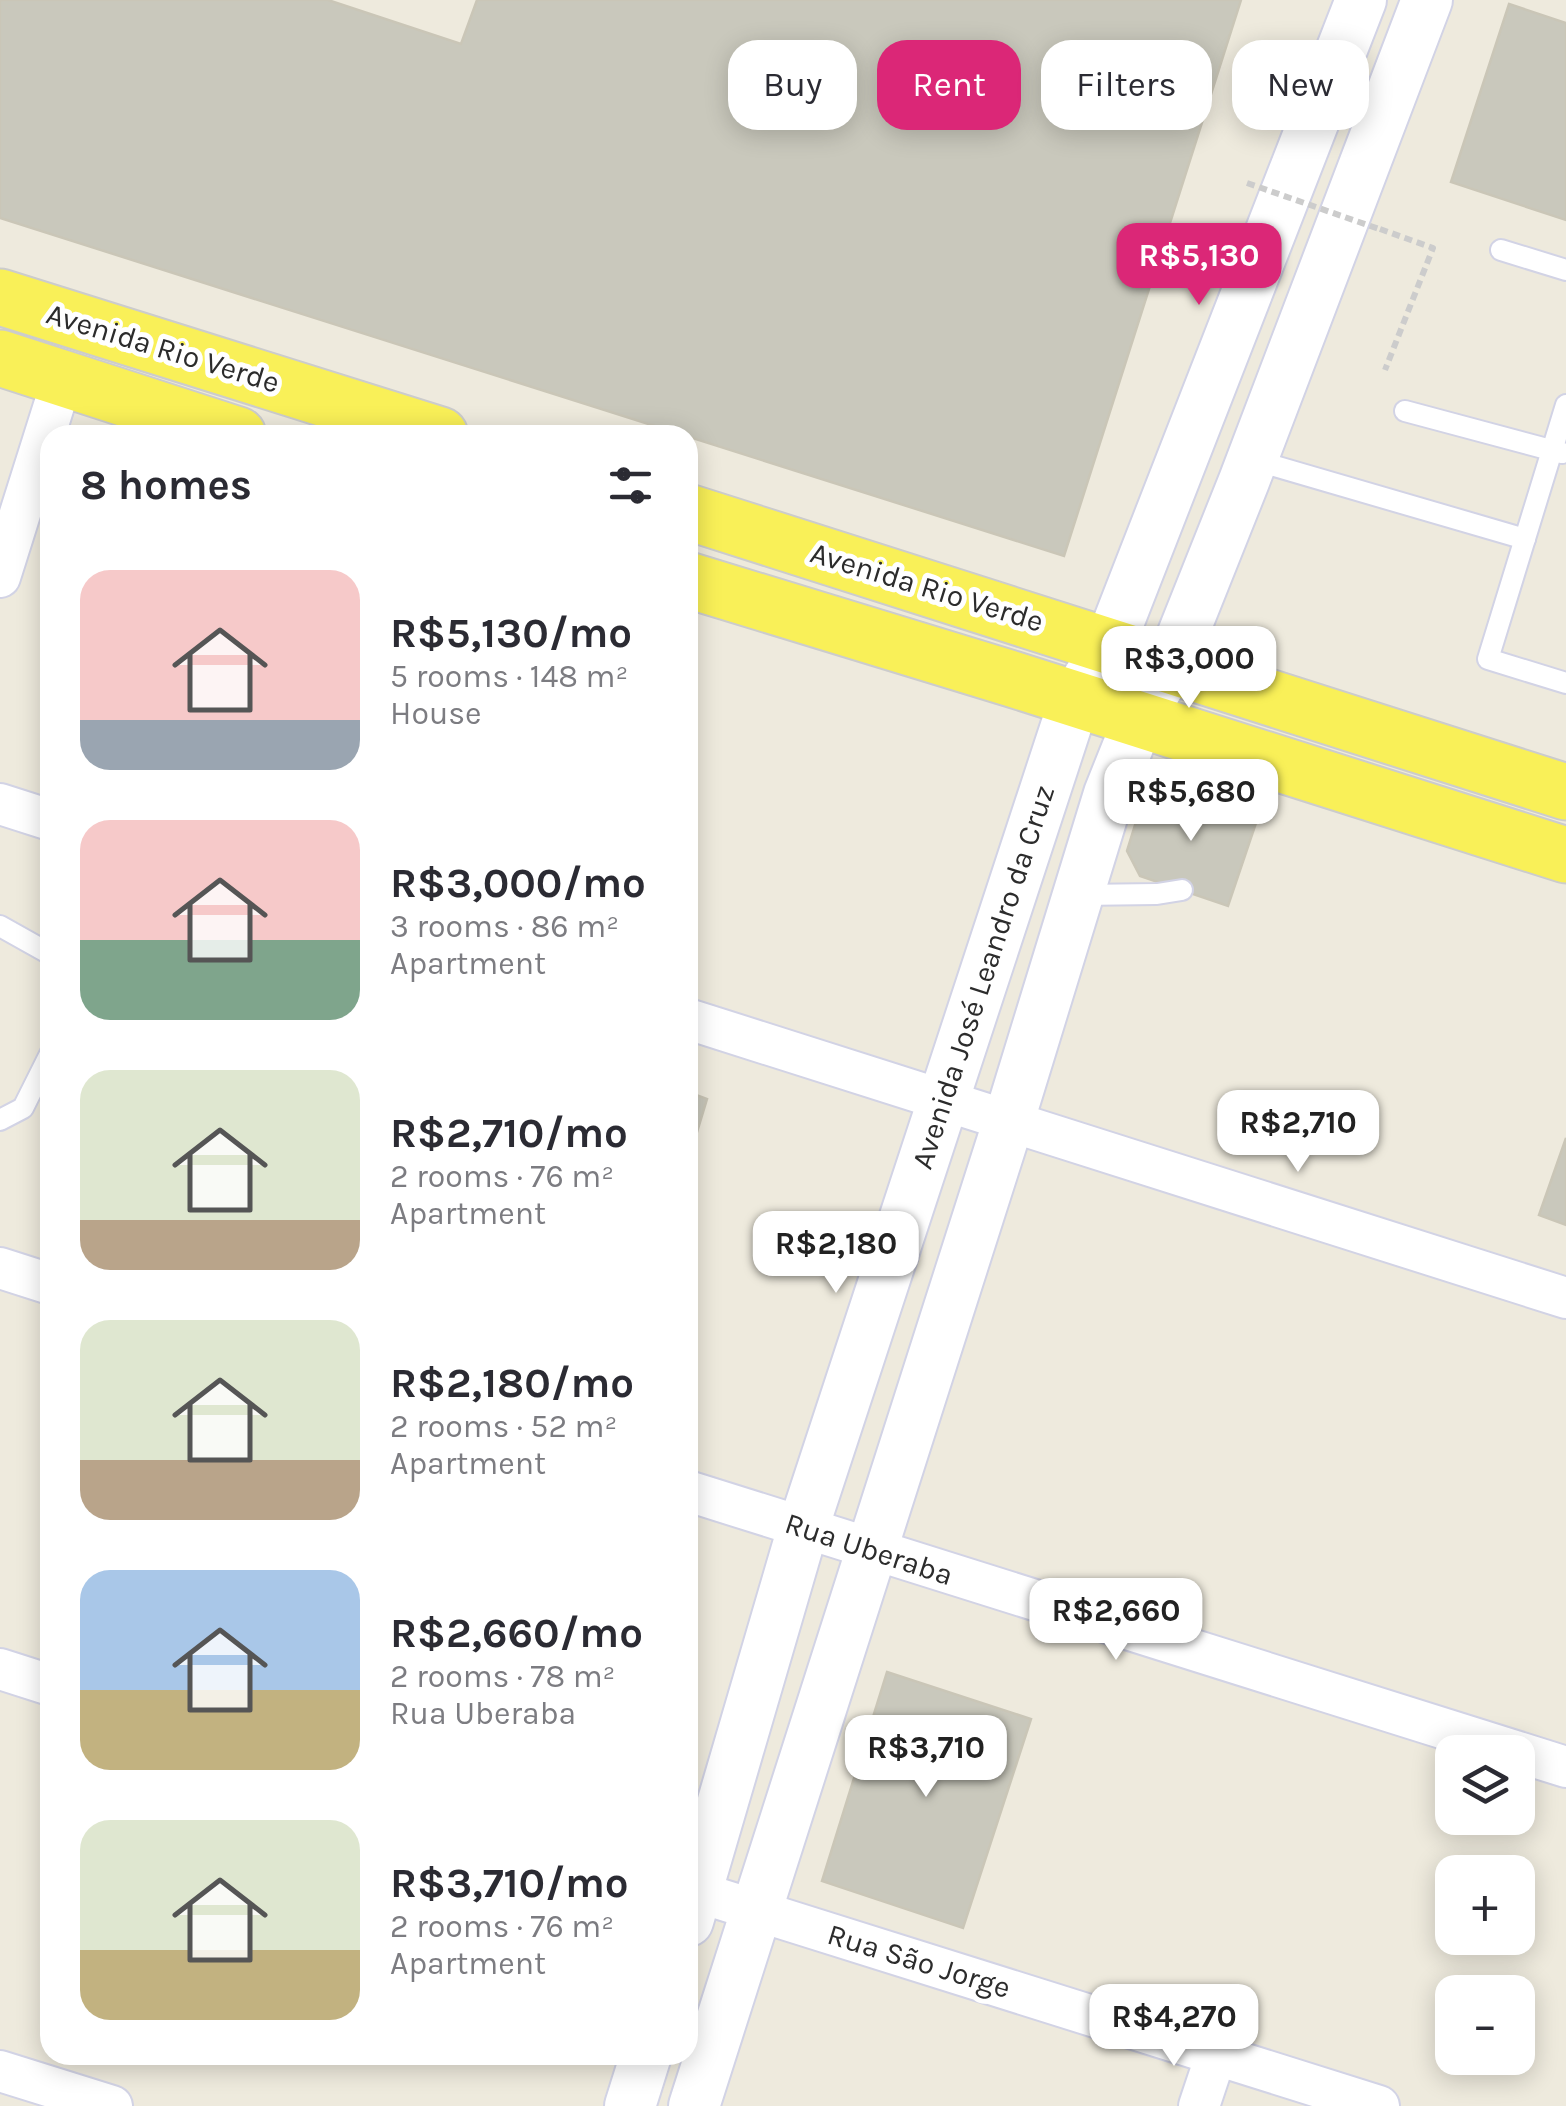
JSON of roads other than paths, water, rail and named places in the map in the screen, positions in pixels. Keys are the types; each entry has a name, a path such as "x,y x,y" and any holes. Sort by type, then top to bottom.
{"main road":[{"name":"Avenida Rio Verde","path":"0,298 408,425"},
{"name":"Avenida Rio Verde","path":"0,358 208,425"},
{"name":"Avenida Rio Verde","path":"698,515 1566,792"},
{"path":"698,583 1566,855"}],"street":[{"name":"Avenida José Leandro da Cruz","path":"698,1875 803,1528 1075,700 1110,644 1361,0"},
{"path":"694,2106 1110,794 1138,720 1171,664 1427,0"},
{"path":"1231,335 1248,349 1253,360 1222,442 1232,453 1252,459"},
{"path":"48,425 63,377"},
{"path":"0,577 40,450"},
{"path":"0,804 40,817"},
{"path":"698,1022 1566,1298"},
{"path":"0,1268 40,1281"},
{"name":"Rua Uberaba","path":"698,1494 1566,1768"},
{"path":"0,1670 40,1682"},
{"name":"Rua São Jorge","path":"698,1902 756,1910 1379,2106"},
{"path":"1199,2106 1216,2054"},
{"path":"630,2106 643,2065"},
{"path":"0,2071 66,2084 112,2106"}],"lane":[{"path":"1501,250 1566,270"},
{"path":"1566,405 1560,452 1499,614 1488,659 1566,682"},
{"path":"1405,411 1560,452"},
{"path":"1252,459 1526,539"},
{"path":"1244,812 1272,762"},
{"path":"1078,895 1182,890"},
{"path":"0,926 40,948"},
{"path":"0,1120 22,1108 40,1073"}]}
